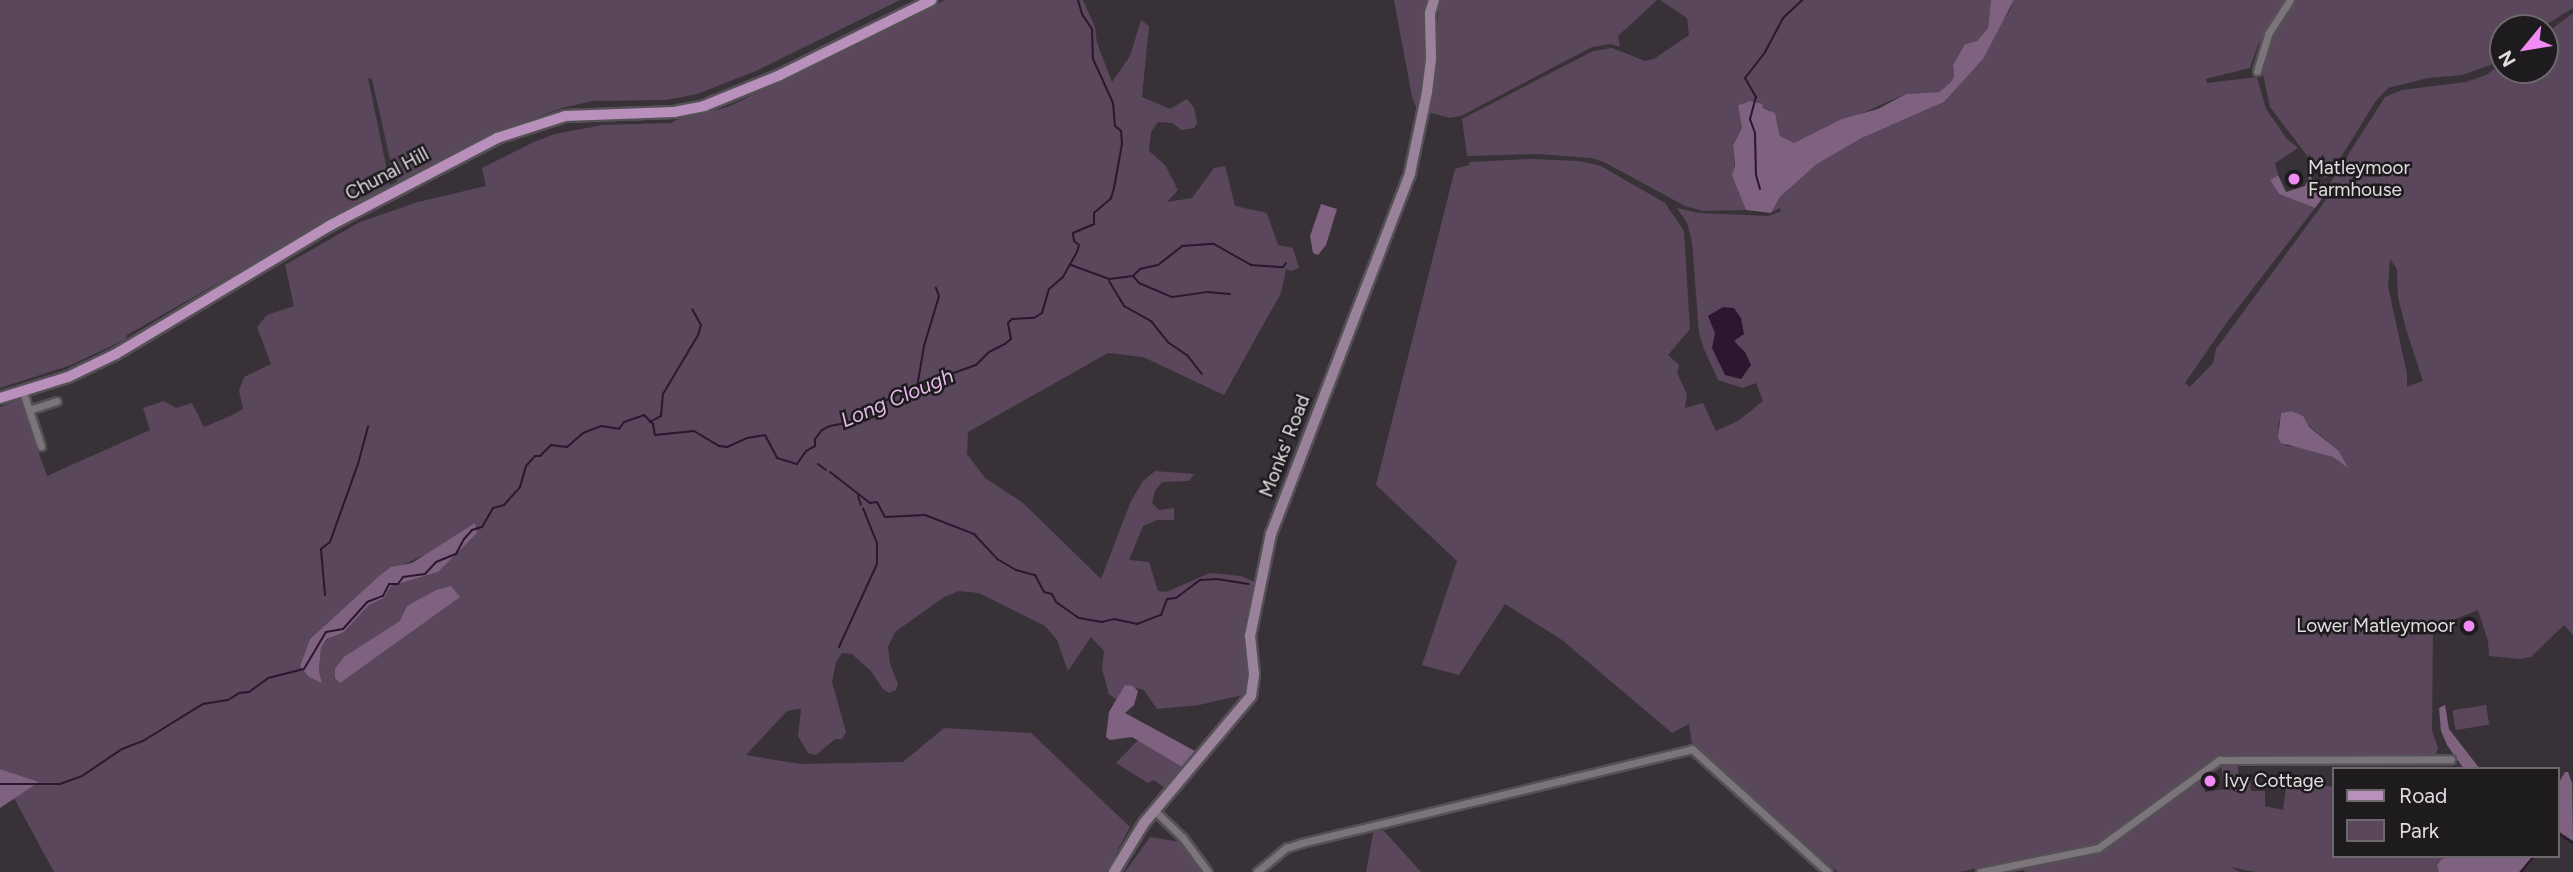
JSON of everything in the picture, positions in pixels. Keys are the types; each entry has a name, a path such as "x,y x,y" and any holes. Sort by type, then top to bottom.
{"main road":[{"name":"Chunal Hill","path":"0,398 68,377 116,354 329,226 497,138 565,116 690,110 755,86 932,0"}],"street":[{"name":"Monks' Road","path":"1114,872 1154,810 1237,716 1251,696 1253,619 1271,534 1410,173 1427,92 1431,58 1430,13 1434,0"},
{"path":"2257,71 2268,34 2290,0"},
{"path":"23,392 41,446"},
{"path":"29,410 57,401"},
{"path":"1257,872 1286,848 1692,749 1828,872"},
{"path":"1980,872 2098,848 2219,760 2451,759"},
{"path":"1154,810 1183,838 1208,872"}],"green space":[{"path":"0,0 900,0 756,71 697,94 666,100 593,101 562,108 501,130 398,182 394,177 372,79 368,78 390,185 127,335 126,339 71,365 0,388"},
{"path":"945,0 1083,0 1095,27 1097,43 1112,82 1130,56 1141,20 1149,26 1142,97 1170,109 1187,99 1194,108 1197,123 1194,128 1181,130 1173,123 1158,122 1151,132 1149,151 1165,165 1178,190 1167,202 1192,198 1214,168 1225,166 1235,206 1267,213 1278,245 1293,248 1299,268 1291,271 1286,269 1281,293 1224,395 1143,357 1108,353 968,432 967,454 985,478 1022,502 1101,579 1131,501 1143,481 1155,471 1194,474 1189,481 1162,482 1155,491 1152,503 1159,510 1174,508 1174,520 1157,520 1143,526 1129,560 1149,562 1158,591 1166,592 1210,573 1241,576 1255,582 1245,622 1247,694 1199,705 1157,709 1144,690 1125,685 1117,700 1109,694 1102,669 1104,651 1091,637 1068,671 1057,640 1045,626 979,593 959,591 944,597 895,632 888,647 890,664 898,684 896,690 889,693 883,689 871,671 852,654 842,653 836,662 832,682 846,732 842,739 835,739 816,755 808,753 798,736 801,709 796,709 787,711 746,755 800,764 903,762 944,728 1031,733 1130,827 1106,872 54,872 14,798 38,782 0,769 0,407 20,399 47,476 150,430 143,408 164,401 176,408 192,403 204,427 243,409 239,391 244,377 271,364 257,327 267,315 294,306 285,265 360,222 418,202 486,186 482,168 555,134 603,125 671,123 728,107","holes":["437,549 438,572 391,586 384,598 369,605 344,632 332,635 321,646 319,671 322,682 300,666 310,639 379,576"]},
{"path":"1394,0 1431,0 1429,59 1419,114 1412,97"},
{"path":"1440,0 1657,0 1618,36 1620,47 1611,44 1592,47 1461,116 1450,118 1427,112"},
{"path":"1660,0 1991,0 1988,28 1977,41 1965,44 1953,65 1954,76 1951,82 1939,92 1906,94 1794,143 1780,136 1777,120 1770,110 1745,102 1738,105 1742,128 1733,144 1735,179 1746,210 1703,211 1685,206 1604,162 1591,158 1538,154 1467,156 1462,119 1593,51 1612,48 1645,61 1654,59 1689,35 1687,18"},
{"path":"2014,0 2285,0 2262,37 2262,44 2259,42 2250,68 2206,79 2207,83 2257,77 2266,109 2287,139 2298,148 2275,163 2278,175 2270,180 2279,194 2315,208 2227,322 2185,383 2190,387 2213,363 2216,349 2331,193 2341,197 2343,194 2330,183 2385,97 2402,90 2466,82 2489,73 2489,84 2559,84 2559,24 2573,13 2573,635 2564,625 2531,657 2520,659 2489,656 2488,641 2478,610 2433,628 2432,731 2438,748 2436,755 2218,756 2096,845 1959,872 1838,872 1692,743 1689,724 1672,733 1562,640 1505,604 1459,675 1422,665 1457,561 1376,485 1455,169 1469,165 1469,162 1529,159 1580,161 1601,166 1665,203 1684,231 1690,329 1668,355 1679,365 1677,373 1687,394 1685,408 1703,403 1716,431 1738,421 1763,401 1756,383 1743,388 1718,380 1704,349 1699,333 1692,242 1687,223 1677,208 1699,213 1769,216 1781,211 1780,208 1771,213 1780,197 1817,164 1862,138 1944,102 2009,12","holes":["2390,259 2397,269 2398,297 2423,381 2407,387 2407,374 2388,286","2291,411 2339,451 2346,467 2333,457 2301,447 2286,446 2278,427 2281,413"]},
{"path":"2294,0 2573,0 2573,8 2559,17 2559,14 2489,14 2489,65 2462,75 2428,78 2388,88 2375,102 2330,175 2324,178 2270,107 2261,65 2273,29"},
{"path":"2486,705 2489,725 2456,730 2452,710"},
{"path":"1138,740 1182,767 1165,788 1154,780 1148,783 1116,763"},
{"path":"2238,763 2238,776 2250,781 2251,791 2265,791 2265,806 2283,810 2287,778 2332,787 2332,858 2450,858 2437,865 2439,872 2255,872 2231,867 2240,872 2025,872 2023,868 2100,852 2201,774 2205,792 2224,789 2221,764"},
{"path":"1374,829 1384,831 1421,872 1366,872"},
{"path":"1150,837 1180,842 1201,872 1125,872"}],"shaded area":[{"path":"1991,0 2014,0 1983,59 1944,102 1862,138 1817,164 1780,197 1771,213 1746,210 1732,175 1735,166 1733,145 1742,128 1738,105 1750,101 1762,104 1763,108 1775,113 1780,136 1794,143 1842,119 1878,109 1906,94 1939,92 1951,82 1954,76 1953,65 1965,44 1977,41 1988,28"},
{"path":"2278,175 2286,192 2305,186 2310,175 2313,182 2321,184 2327,192 2315,208 2279,194 2270,180"},
{"path":"1321,204 1337,209 1326,245 1318,255 1313,253 1310,236"},
{"path":"1723,307 1734,308 1741,318 1744,334 1734,341 1745,352 1751,365 1741,379 1725,375 1712,348 1715,333 1708,316"},
{"path":"2291,411 2303,416 2309,427 2339,451 2348,468 2333,457 2281,443 2278,437 2281,413"},
{"path":"475,523 477,533 438,572 391,586 384,598 369,605 344,632 327,639 321,647 319,671 322,683 309,677 300,666 310,639 391,567 412,563"},
{"path":"451,586 460,597 340,683 335,678 335,669 344,657 400,621 407,606 436,590"},
{"path":"1125,685 1133,686 1138,691 1134,705 1125,713 1195,751 1182,767 1132,737 1110,740 1106,737 1109,712"},
{"path":"2445,705 2449,729 2478,767 2463,767 2447,745 2441,731 2439,708"},
{"path":"0,769 39,782 0,808"},
{"path":"2565,772 2568,772 2572,783 2573,841 2559,831 2559,782"},
{"path":"2531,858 2519,872 2439,872 2437,865 2442,859"}],"waterway":[{"name":"Long Clough","path":"0,784 60,784 82,776 122,749 143,741 203,704 228,700 239,693 249,692 268,678 304,669 326,632 343,629 367,602 383,596 389,584 398,584 403,577 425,574 436,562 456,554 472,530 482,527 493,508 504,505 520,487 526,466 551,445 567,447 583,433 601,426 619,429 624,422 644,415 653,424 655,435 694,431 719,446 727,447 747,438 765,435 777,458 797,464 806,451 815,446 815,439 822,430 851,422 859,414 904,391 976,365 989,352 1005,344 1011,339 1008,323 1012,319 1034,318 1042,313 1049,289 1063,277 1077,252 1079,245 1074,241 1073,233 1094,224 1094,213 1111,198 1114,188 1122,144 1121,131 1115,126 1113,103 1093,59 1092,29 1082,14 1078,0"},
{"path":"1760,189 1756,175 1755,133 1750,119 1756,97 1745,78 1765,52 1783,18 1802,0"},
{"path":"1071,265 1109,279 1133,276 1140,269 1158,265 1182,246 1214,244 1251,265 1283,267 1286,263"},
{"path":"1133,276 1139,283 1172,297 1207,292 1230,294"},
{"path":"1109,281 1124,306 1151,321 1169,343 1187,355 1202,374"},
{"path":"917,387 924,346 939,296 936,288"},
{"path":"650,422 661,416 663,394 698,335 701,325 692,309"},
{"path":"325,595 321,549 330,542 358,464 368,426"},
{"path":"818,464 826,470"},
{"path":"830,472 870,503 877,502 885,517 925,515 974,534 997,559 1016,570 1035,575 1044,592 1052,594 1056,602 1079,618 1102,622 1114,619 1137,624 1161,615 1167,599 1176,598 1200,580 1217,579 1249,584"},
{"path":"858,496 861,505"},
{"path":"839,647 877,564 877,543 863,509"},
{"path":"2559,834 2573,843"},
{"path":"2521,872 2532,858"}],"place":[{"name":"Matleymoor Farmhouse","path":"2294,179"},
{"name":"Lower Matleymoor","path":"2469,626"},
{"name":"Ivy Cottage","path":"2210,781"}]}
